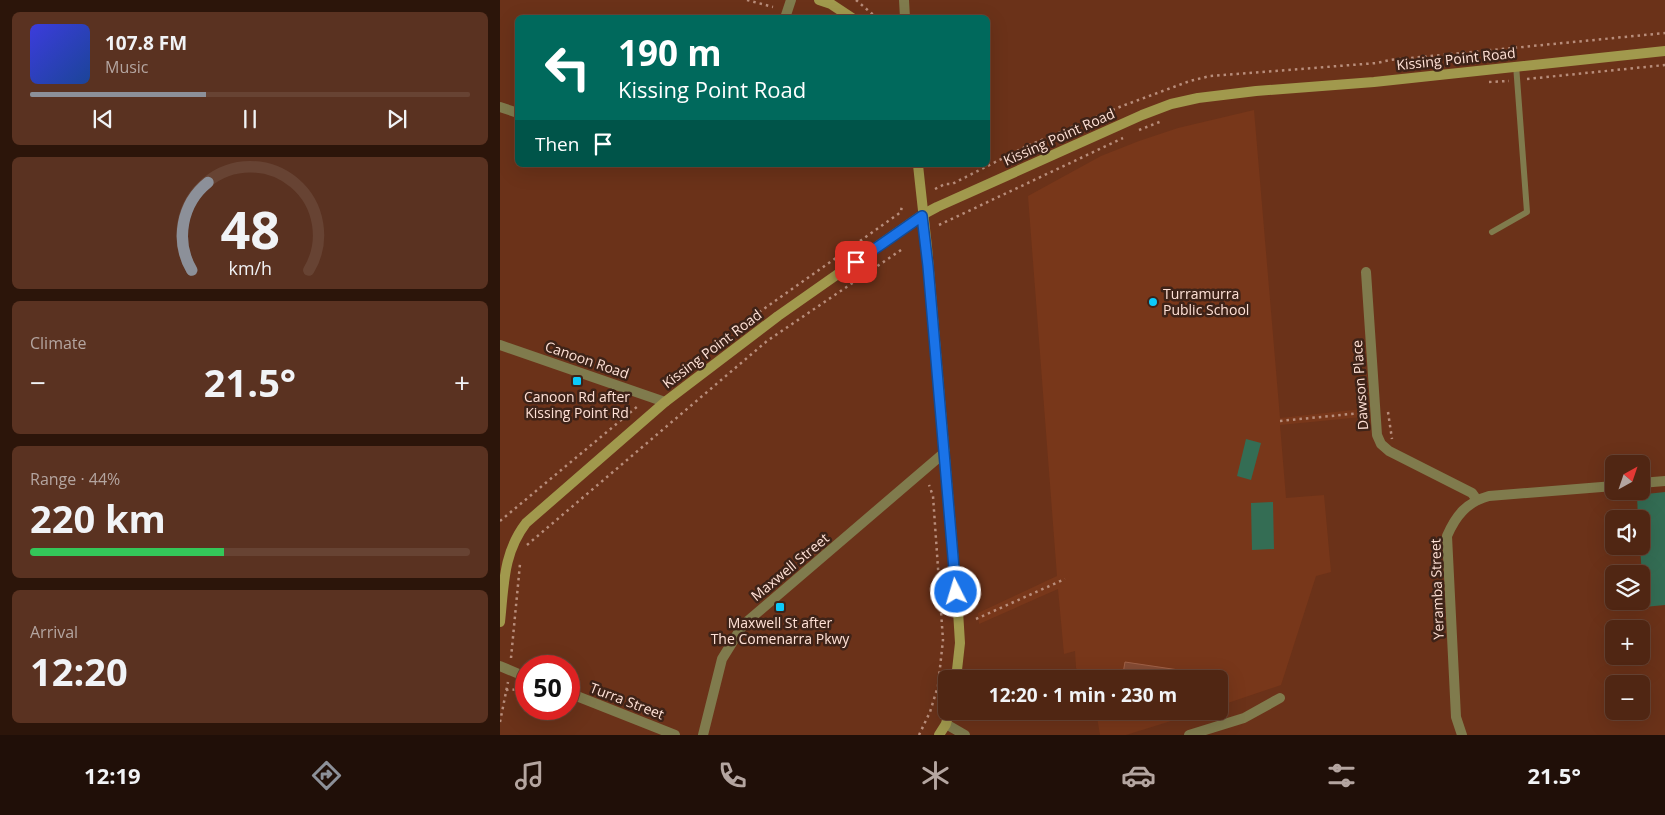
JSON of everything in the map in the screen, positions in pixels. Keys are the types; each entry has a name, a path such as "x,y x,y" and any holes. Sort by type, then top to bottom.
{"main road":[{"path":"819,0 831,4 848,15"},
{"name":"Kissing Point Road","path":"500,622 509,554 516,536 526,523 665,402 778,316 937,207 1171,104 1198,98 1256,91 1374,82 1665,51"},
{"path":"918,167 958,611 960,643 957,670"},
{"path":"939,735 947,720"}],"street":[{"path":"786,15 791,0"},
{"path":"904,0 905,15"},
{"path":"500,107 515,112"},
{"name":"Dawson Place","path":"1366,272 1378,435 1381,444 1389,451 1472,493 1477,500"},
{"name":"Canoon Road","path":"500,345 665,402"},
{"name":"Maxwell Street","path":"703,735 722,659 743,625 945,452"},
{"path":"1650,482 1665,481"},
{"name":"Yeramba Street","path":"1462,735 1456,717 1447,536 1452,524 1462,511 1477,500 1490,496 1605,487"},
{"path":"500,666 515,672"},
{"name":"Turra Street","path":"580,697 675,735"},
{"path":"1189,735 1244,718 1280,698"},
{"path":"946,724 965,735"}],"lane":[{"path":"1492,232 1527,212 1517,66"}],"path":[{"path":"747,0 773,7"},
{"path":"856,0 874,15"},
{"path":"1485,83 1665,65"},
{"path":"1135,132 1167,119"},
{"path":"939,225 1127,136"},
{"path":"672,381 758,313 901,212 902,204"},
{"path":"524,550 530,541 767,341 904,248"},
{"path":"500,521 638,406"},
{"path":"1388,412 1394,442"},
{"path":"1280,421 1361,413"},
{"path":"919,735 930,712 938,686 943,640 933,496 929,485"},
{"path":"511,658 522,557"},
{"path":"976,619 1065,579"},
{"path":"500,722 508,680"},
{"path":"506,690 515,690"}],"shaded area":[{"name":"Turramurra Public School","path":"1254,110 1280,418 1362,409 1362,417 1280,425 1286,498 1324,495 1331,572 1316,576 1281,685 1228,703 1228,670 1078,670 1075,651 1064,654 1058,589 979,624 978,613 1057,576 1028,196 1101,156 1178,128"},
{"path":"1098,720 1174,720 1126,735 1100,735"}],"green space":[{"path":"1246,439 1261,443 1251,480 1237,476"},
{"path":"1665,492 1665,605 1650,606 1650,565 1641,565 1641,555 1650,555 1650,510 1638,510 1637,500 1650,500 1650,494"},
{"path":"1273,502 1274,549 1252,550 1251,503"}],"building":[{"path":"1125,662 1179,670 1124,670"}],"place":[{"name":"Turramurra Public School","path":"1153,302"},
{"name":"Canoon Rd after Kissing Point Rd","path":"577,381"},
{"name":"Maxwell St after The Comenarra Pkwy","path":"780,607"}],"route":[{"path":"856,262 922,216 956,592"}]}
